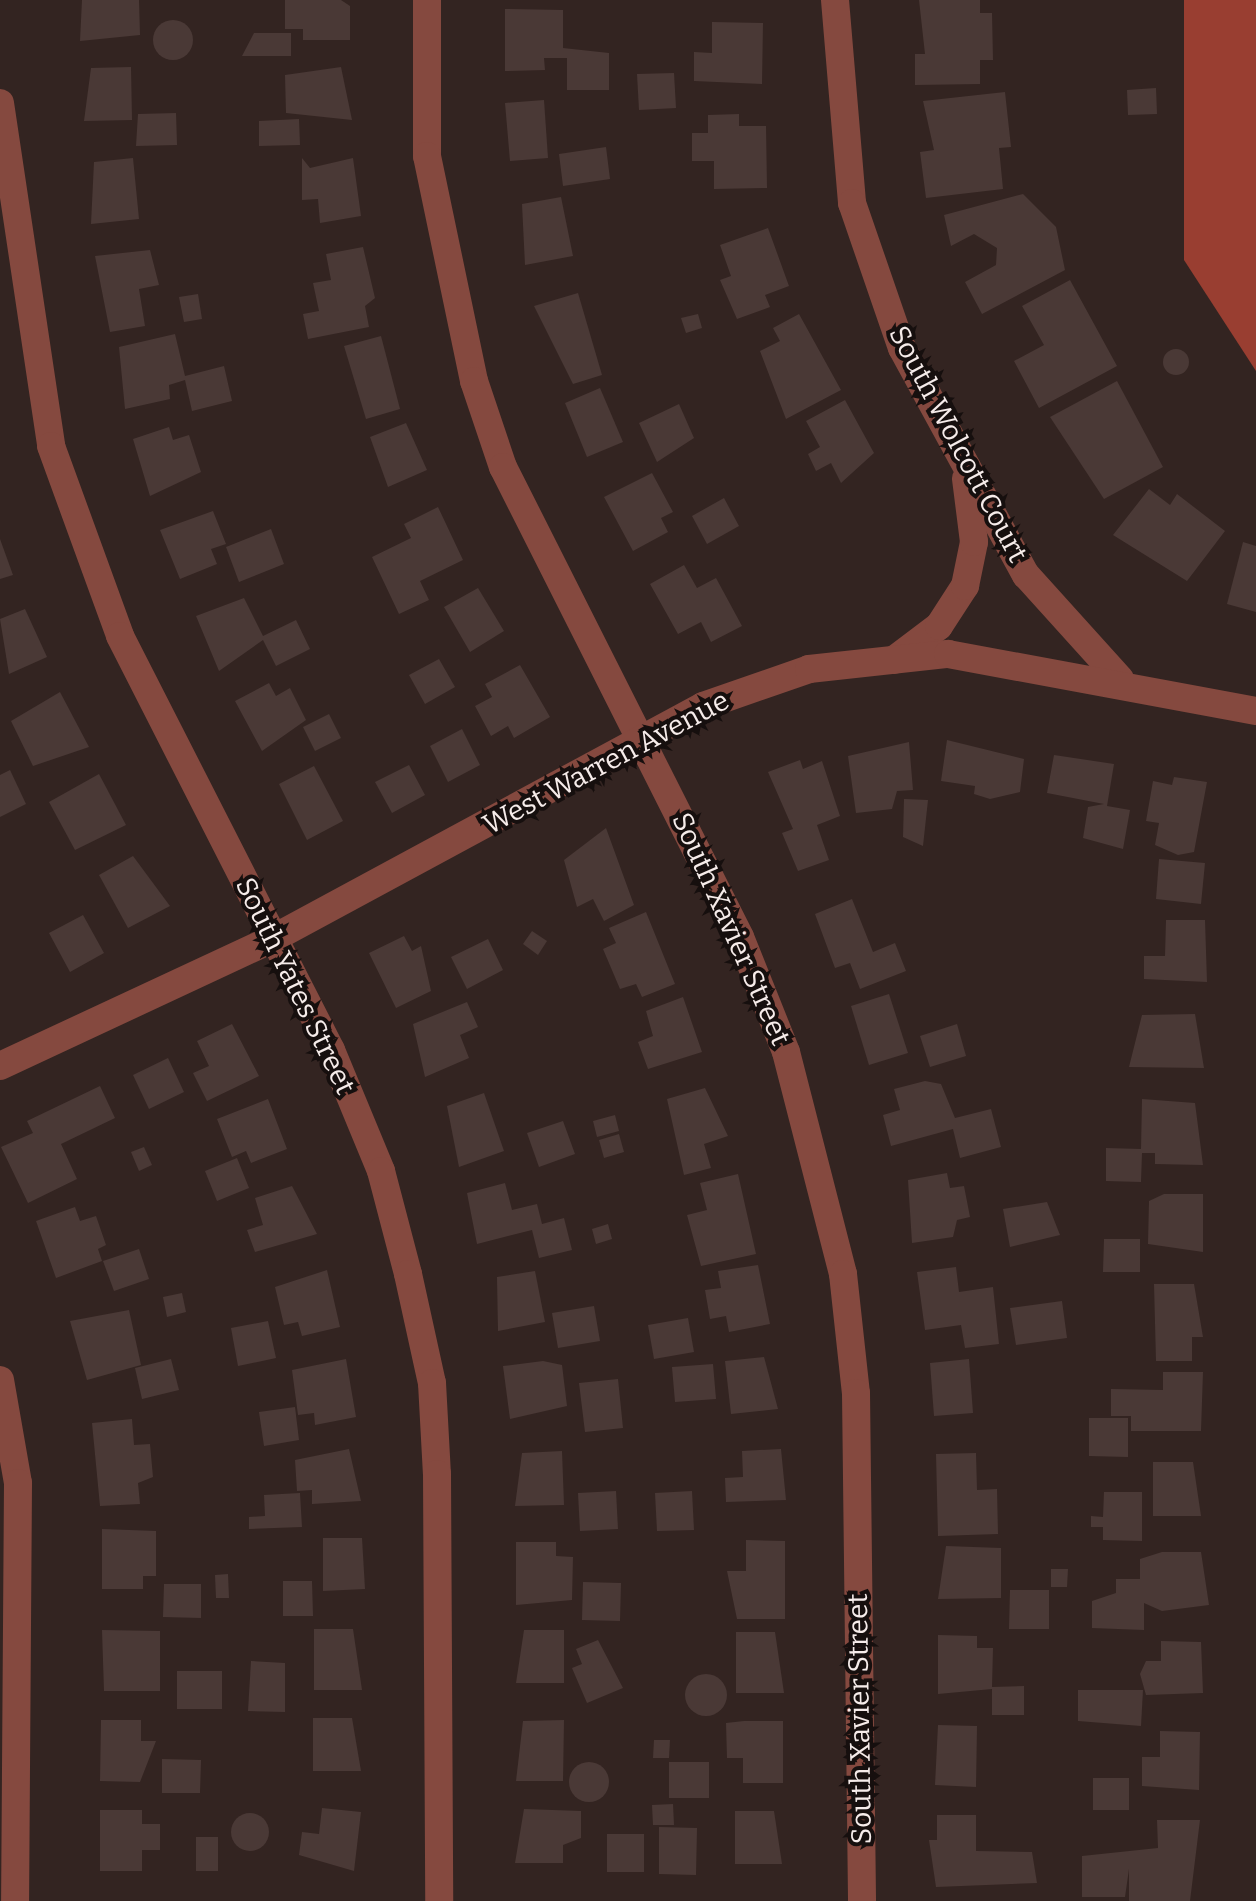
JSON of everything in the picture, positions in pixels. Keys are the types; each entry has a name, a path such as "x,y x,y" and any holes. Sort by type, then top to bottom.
{"street":[{"name":"South Xavier Street","path":"427,0 428,156 474,382 503,467 646,740 786,1052 843,1274 856,1393 862,1901"},
{"name":"South Wolcott Court","path":"835,0 852,203 902,348 1026,576 1120,680"},
{"name":"South Yates Street","path":"0,102 52,446 120,636 272,939 381,1171 432,1384 439,1901"},
{"path":"893,660 939,626 966,586 974,542 964,462"},
{"name":"West Warren Avenue","path":"0,1066 272,939 703,706 809,670 948,654 1120,680 1256,711"},
{"path":"0,1380 18,1483 15,1901"}],"shaded area":[{"path":"1184,0 1256,0 1256,371 1184,260"}],"building":[{"path":"82,0 139,0 140,35 80,41"},
{"path":"285,0 341,0 350,6 350,40 303,40 303,29 285,29"},
{"path":"919,0 980,0 980,13 992,13 993,60 980,60 980,84 915,85 915,54 925,54"},
{"path":"505,9 563,10 563,48 609,53 609,90 567,90 567,58 544,58 545,70 505,71"},
{"path":"173,20 187,26 193,40 187,54 173,60 159,54 153,40 159,26"},
{"path":"712,22 763,23 762,84 694,81 694,52 712,53"},
{"path":"254,33 291,33 291,56 242,56"},
{"path":"131,67 132,120 84,121 91,68"},
{"path":"341,67 352,120 286,113 285,75"},
{"path":"674,73 676,108 639,110 637,74"},
{"path":"1156,88 1157,114 1128,115 1127,90"},
{"path":"1005,92 1011,147 999,148 1003,189 926,198 920,152 934,150 923,101"},
{"path":"544,100 548,158 510,161 505,103"},
{"path":"176,113 177,145 136,146 138,114"},
{"path":"739,114 739,126 766,126 767,188 714,189 714,161 692,161 692,133 708,133 708,115"},
{"path":"299,119 300,145 259,146 259,121"},
{"path":"606,147 610,179 563,186 559,154"},
{"path":"133,158 139,219 91,224 94,162"},
{"path":"302,158 310,168 353,158 361,216 320,223 318,199 302,200"},
{"path":"1023,194 1056,227 1065,270 982,314 965,282 996,265 997,248 974,234 951,246 944,215"},
{"path":"561,197 573,256 525,265 522,204"},
{"path":"768,228 789,286 765,295 770,307 737,319 720,280 731,276 720,245"},
{"path":"363,247 375,298 365,306 369,327 308,339 303,314 319,311 313,283 331,280 326,254"},
{"path":"150,250 159,285 139,289 145,326 110,332 95,256"},
{"path":"1070,280 1117,366 1039,408 1014,361 1044,345 1022,306"},
{"path":"578,293 602,375 573,384 534,306"},
{"path":"198,294 202,319 184,322 179,297"},
{"path":"698,314 702,328 686,333 681,318"},
{"path":"799,314 841,390 786,419 760,351 780,341 773,328"},
{"path":"175,334 185,376 224,366 232,401 192,411 185,380 169,385 170,399 125,409 119,347"},
{"path":"381,336 400,409 366,419 344,346"},
{"path":"1176,349 1185,353 1189,362 1185,371 1176,375 1167,371 1163,362 1167,353"},
{"path":"1117,381 1163,467 1104,499 1050,417"},
{"path":"600,388 623,442 587,457 565,403"},
{"path":"845,400 874,453 841,483 831,463 816,471 808,454 820,447 806,421"},
{"path":"679,404 694,438 657,462 639,423"},
{"path":"406,423 427,470 388,487 370,437"},
{"path":"169,427 173,440 189,435 201,472 150,496 133,439"},
{"path":"652,473 673,512 661,518 668,532 633,551 604,497"},
{"path":"1149,489 1170,505 1177,494 1225,531 1187,581 1113,535"},
{"path":"724,498 739,526 707,544 692,516"},
{"path":"438,507 463,560 420,581 429,600 399,614 372,557 411,538 404,524"},
{"path":"213,511 226,544 211,549 217,564 180,579 160,530"},
{"path":"271,529 284,564 239,582 226,547"},
{"path":"0,539 13,575 0,579"},
{"path":"1243,542 1256,546 1256,612 1227,604"},
{"path":"684,565 697,588 716,578 742,626 711,642 701,622 678,634 650,584"},
{"path":"478,588 504,631 470,652 444,607"},
{"path":"244,598 263,636 296,620 310,649 276,666 263,640 219,671 196,616"},
{"path":"25,609 47,657 9,674 0,619"},
{"path":"439,659 455,687 425,704 409,675"},
{"path":"520,665 550,717 514,738 508,726 491,736 475,706 492,697 485,684"},
{"path":"269,683 276,696 290,688 306,720 262,751 235,701"},
{"path":"60,692 89,747 33,766 11,721"},
{"path":"329,714 341,738 315,751 303,727"},
{"path":"462,729 480,765 448,782 430,746"},
{"path":"947,740 1024,759 1020,792 990,799 974,794 975,786 941,781"},
{"path":"909,742 913,790 897,791 892,809 856,813 848,756"},
{"path":"1054,755 1114,764 1107,806 1130,810 1123,849 1083,838 1088,807 1104,804 1047,793"},
{"path":"800,760 803,769 822,761 840,816 817,825 829,860 798,871 782,833 793,829 768,772"},
{"path":"409,765 425,795 392,813 375,782"},
{"path":"314,766 343,821 307,840 279,784"},
{"path":"10,770 26,804 0,817 0,775"},
{"path":"99,774 126,825 75,850 49,802"},
{"path":"1174,777 1207,782 1194,852 1178,855 1155,845 1159,823 1146,821 1153,781 1172,785"},
{"path":"904,799 928,800 923,846 903,837"},
{"path":"606,828 634,905 604,921 593,899 577,907 564,860"},
{"path":"133,856 170,906 128,928 99,875"},
{"path":"1159,859 1205,863 1201,904 1156,899"},
{"path":"852,899 873,952 895,943 906,971 860,989 850,963 835,968 815,914"},
{"path":"646,912 675,984 642,997 636,984 620,989 603,949 616,943 609,928"},
{"path":"83,915 104,953 70,972 49,933"},
{"path":"1166,920 1205,920 1207,982 1144,979 1144,956 1165,956"},
{"path":"532,931 547,941 538,955 523,944"},
{"path":"404,936 412,951 421,946 431,991 396,1008 369,953"},
{"path":"488,939 503,970 467,989 451,957"},
{"path":"889,994 908,1053 869,1065 851,1006"},
{"path":"683,997 702,1052 648,1069 638,1042 653,1036 646,1011"},
{"path":"467,1002 478,1027 460,1035 469,1058 425,1077 413,1024"},
{"path":"1195,1014 1204,1068 1129,1067 1142,1015"},
{"path":"232,1024 259,1076 207,1101 193,1073 209,1066 197,1041"},
{"path":"957,1024 966,1056 930,1067 920,1036"},
{"path":"168,1058 184,1092 149,1109 133,1075"},
{"path":"925,1081 941,1084 955,1118 991,1109 1001,1147 960,1158 953,1129 891,1146 883,1115 900,1110 894,1089"},
{"path":"100,1086 115,1118 61,1144 77,1179 28,1203 1,1147 33,1133 27,1121"},
{"path":"705,1088 728,1136 704,1144 711,1168 684,1175 667,1099"},
{"path":"484,1093 504,1151 459,1167 447,1106"},
{"path":"268,1099 287,1149 251,1163 246,1151 232,1157 217,1119"},
{"path":"1142,1099 1195,1103 1203,1165 1155,1164 1155,1153 1142,1153 1141,1182 1106,1181 1106,1148 1141,1149"},
{"path":"615,1115 619,1131 597,1137 593,1121"},
{"path":"563,1121 575,1154 539,1167 527,1133"},
{"path":"619,1134 624,1152 604,1158 599,1140"},
{"path":"144,1147 152,1165 139,1171 131,1152"},
{"path":"237,1158 249,1188 217,1201 205,1171"},
{"path":"947,1173 950,1188 964,1186 970,1217 957,1220 953,1237 912,1243 908,1180"},
{"path":"738,1174 756,1254 701,1266 687,1215 707,1210 700,1183"},
{"path":"505,1183 512,1210 537,1204 542,1224 564,1218 572,1250 539,1258 532,1230 477,1244 467,1193"},
{"path":"292,1186 317,1234 255,1252 247,1230 263,1225 255,1198"},
{"path":"1164,1194 1203,1194 1203,1252 1148,1244 1149,1201"},
{"path":"1047,1202 1060,1235 1010,1247 1003,1209"},
{"path":"75,1207 80,1221 96,1216 106,1245 98,1249 102,1261 56,1278 36,1221"},
{"path":"608,1224 612,1239 596,1244 592,1229"},
{"path":"1104,1239 1140,1239 1140,1272 1103,1272"},
{"path":"139,1249 149,1279 114,1291 103,1261"},
{"path":"758,1265 770,1324 729,1332 726,1316 710,1319 705,1290 721,1288 718,1271"},
{"path":"956,1267 959,1292 993,1287 999,1344 965,1348 961,1325 925,1330 917,1272"},
{"path":"327,1270 340,1327 302,1336 298,1322 284,1325 275,1287"},
{"path":"535,1271 545,1322 498,1331 497,1277"},
{"path":"1154,1284 1194,1284 1203,1337 1192,1337 1192,1361 1156,1361"},
{"path":"182,1293 186,1312 167,1317 163,1297"},
{"path":"1062,1301 1067,1338 1016,1345 1010,1308"},
{"path":"594,1306 600,1341 558,1348 552,1313"},
{"path":"129,1310 141,1365 87,1380 70,1321"},
{"path":"688,1318 694,1352 654,1359 648,1325"},
{"path":"268,1321 276,1358 238,1366 231,1328"},
{"path":"764,1357 778,1409 731,1414 725,1361"},
{"path":"171,1359 179,1390 142,1399 135,1368"},
{"path":"346,1359 356,1417 315,1425 314,1413 298,1415 292,1370"},
{"path":"969,1359 973,1413 934,1416 930,1363"},
{"path":"543,1361 562,1365 567,1406 510,1419 503,1366"},
{"path":"713,1364 716,1399 675,1402 672,1367"},
{"path":"1163,1372 1203,1372 1201,1431 1131,1431 1131,1416 1111,1416 1111,1389 1163,1390"},
{"path":"618,1379 623,1428 585,1432 579,1383"},
{"path":"295,1407 299,1440 264,1446 259,1412"},
{"path":"1089,1418 1128,1418 1128,1457 1089,1456"},
{"path":"132,1419 134,1445 150,1444 153,1477 138,1483 140,1504 100,1506 92,1423"},
{"path":"349,1449 361,1501 312,1504 312,1490 297,1491 295,1460"},
{"path":"781,1449 786,1500 726,1502 725,1478 743,1477 742,1451"},
{"path":"562,1451 564,1505 515,1506 522,1453"},
{"path":"976,1453 977,1490 997,1489 998,1534 938,1536 936,1454"},
{"path":"1153,1462 1193,1462 1201,1516 1153,1516"},
{"path":"616,1491 618,1529 580,1531 578,1493"},
{"path":"692,1491 694,1530 657,1531 655,1493"},
{"path":"1104,1492 1142,1492 1142,1541 1103,1540 1103,1527 1091,1527 1091,1516 1103,1517"},
{"path":"300,1493 302,1527 249,1529 249,1517 265,1516 264,1495"},
{"path":"102,1529 156,1531 156,1576 143,1576 143,1589 102,1589"},
{"path":"323,1538 362,1538 365,1589 323,1591"},
{"path":"746,1540 785,1541 785,1619 737,1619 727,1571 746,1571"},
{"path":"516,1542 556,1542 556,1556 573,1557 572,1600 516,1605"},
{"path":"946,1546 1001,1548 1001,1598 938,1599"},
{"path":"1162,1552 1201,1552 1209,1605 1162,1611 1144,1603 1144,1630 1092,1628 1092,1601 1116,1593 1116,1579 1140,1579 1140,1559"},
{"path":"1051,1569 1068,1569 1067,1587 1051,1587"},
{"path":"228,1574 229,1598 216,1598 215,1575"},
{"path":"283,1581 312,1581 313,1616 283,1616"},
{"path":"583,1582 621,1583 620,1621 582,1620"},
{"path":"164,1584 201,1584 201,1618 163,1617"},
{"path":"1010,1590 1049,1590 1049,1629 1009,1629"},
{"path":"314,1629 353,1629 362,1690 314,1690"},
{"path":"102,1630 160,1631 160,1691 104,1691"},
{"path":"524,1630 564,1630 564,1683 516,1683"},
{"path":"736,1632 775,1632 784,1693 736,1693"},
{"path":"938,1635 977,1636 977,1648 993,1648 992,1687 1024,1686 1024,1715 992,1715 992,1689 938,1694"},
{"path":"598,1640 623,1688 587,1703 572,1668 582,1664 576,1649"},
{"path":"1161,1641 1201,1642 1203,1693 1146,1695 1140,1674 1146,1661 1161,1661"},
{"path":"251,1661 285,1663 285,1712 248,1711"},
{"path":"177,1671 222,1671 222,1709 177,1709"},
{"path":"706,1674 721,1680 727,1695 721,1710 706,1716 691,1710 685,1695 691,1680"},
{"path":"1078,1690 1143,1690 1141,1726 1078,1721"},
{"path":"313,1718 352,1718 361,1771 313,1771"},
{"path":"101,1720 141,1720 141,1741 156,1741 140,1782 100,1781"},
{"path":"564,1720 563,1781 516,1781 523,1721"},
{"path":"783,1721 783,1783 743,1783 743,1758 727,1758 726,1723"},
{"path":"938,1725 977,1726 976,1787 935,1785"},
{"path":"1160,1731 1200,1732 1199,1790 1142,1786 1142,1757 1160,1757"},
{"path":"654,1740 670,1740 669,1758 653,1758"},
{"path":"162,1759 201,1760 200,1793 162,1793"},
{"path":"589,1762 603,1768 609,1782 603,1796 589,1802 575,1796 569,1782 575,1768"},
{"path":"669,1762 709,1762 709,1798 669,1798"},
{"path":"1093,1778 1129,1778 1129,1810 1093,1810"},
{"path":"673,1804 674,1825 653,1825 652,1805"},
{"path":"322,1808 361,1812 354,1871 299,1855 302,1832 319,1834"},
{"path":"524,1809 581,1811 581,1838 563,1845 563,1863 515,1863"},
{"path":"100,1810 142,1810 142,1824 160,1824 160,1850 142,1850 142,1871 100,1871"},
{"path":"735,1811 774,1811 782,1864 735,1864"},
{"path":"250,1813 263,1819 269,1832 263,1845 250,1851 237,1845 231,1832 237,1819"},
{"path":"937,1815 976,1815 976,1851 1032,1852 1037,1883 936,1887 929,1840 937,1840"},
{"path":"1157,1820 1200,1820 1190,1901 1129,1901 1129,1869 1125,1897 1082,1897 1082,1856 1158,1848"},
{"path":"659,1827 697,1828 696,1875 659,1874"},
{"path":"607,1834 644,1834 644,1872 607,1872"},
{"path":"196,1837 218,1837 218,1871 196,1871"}]}
